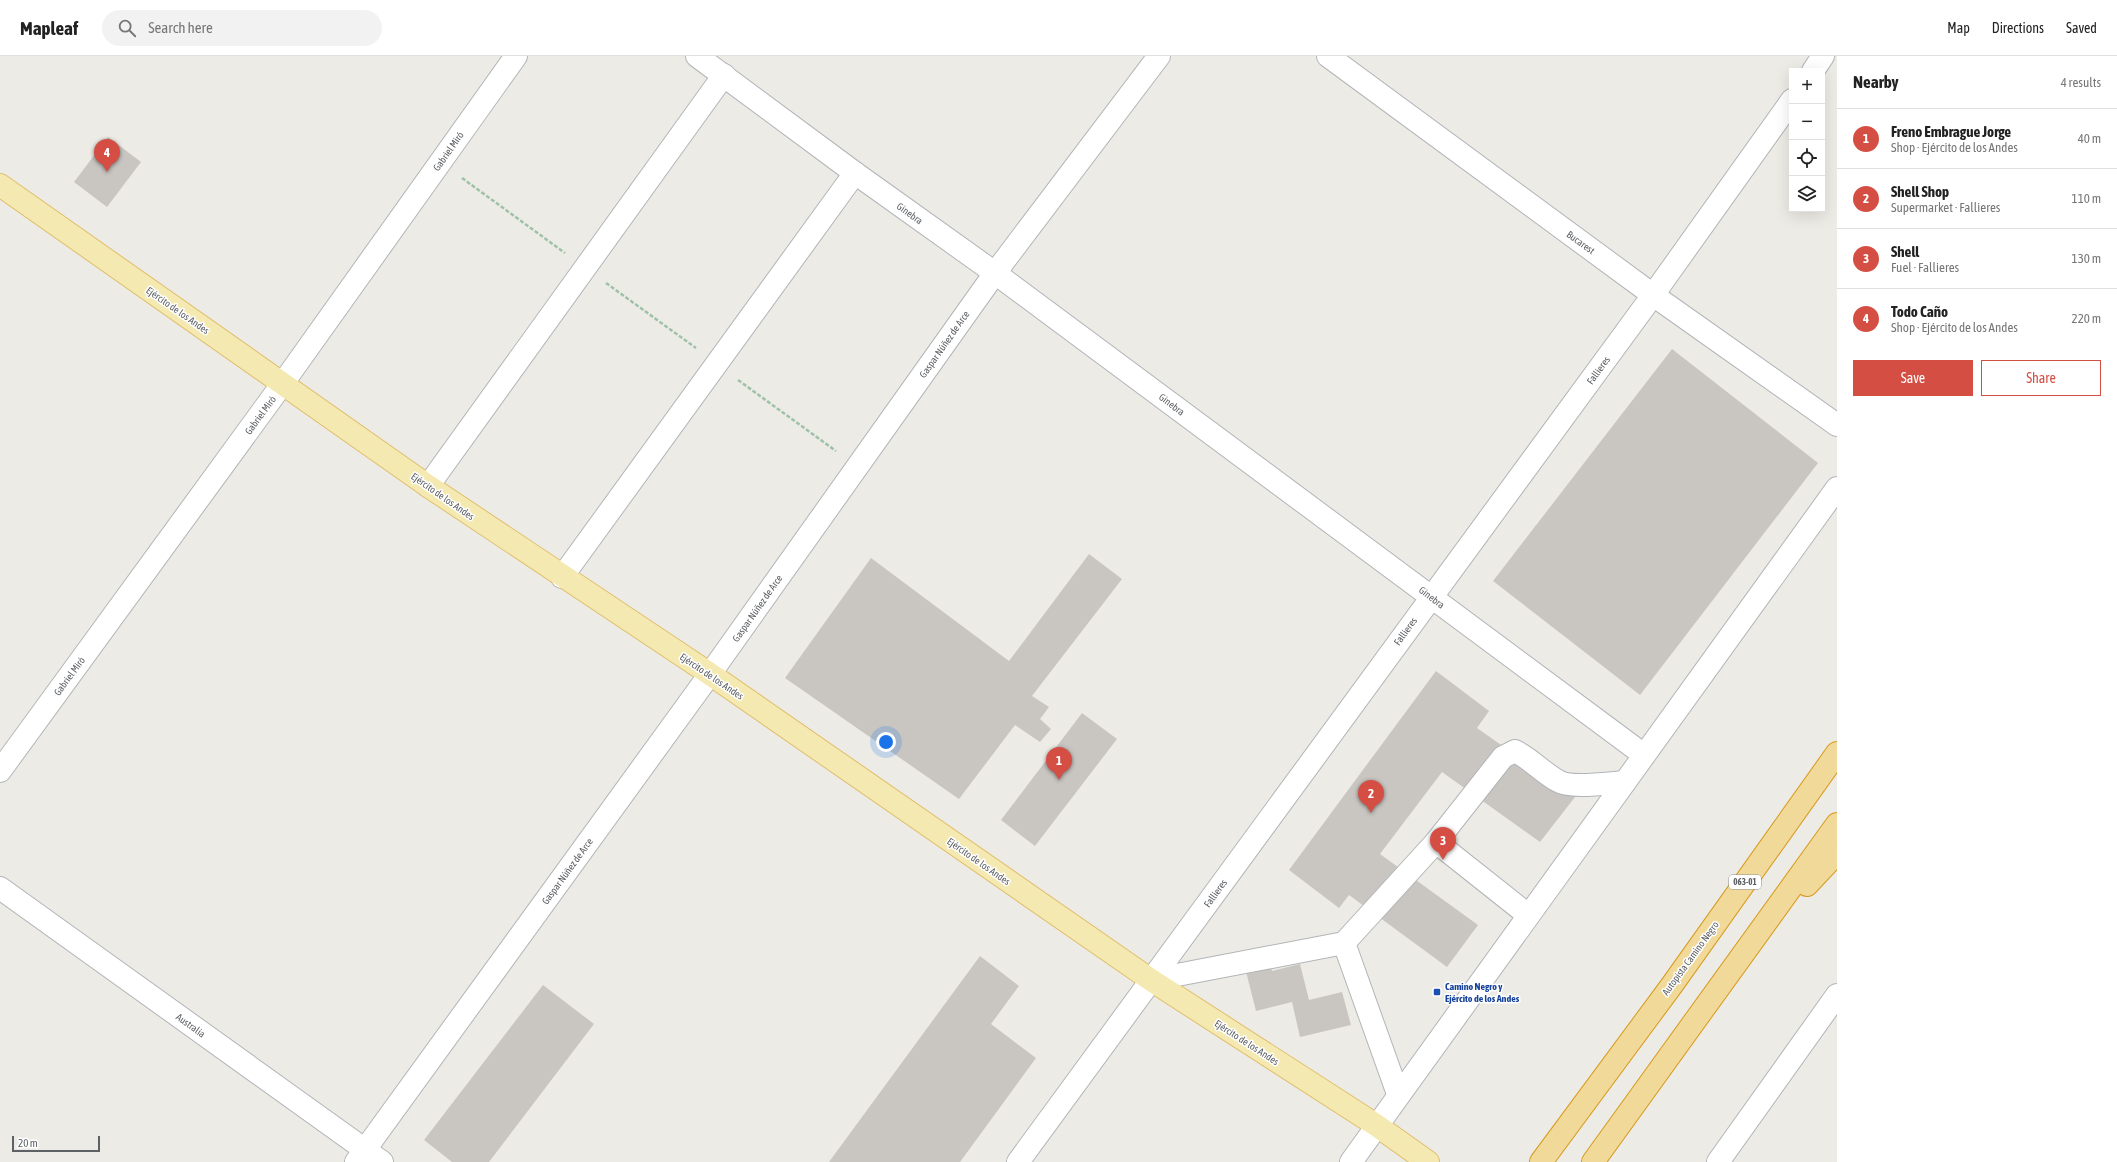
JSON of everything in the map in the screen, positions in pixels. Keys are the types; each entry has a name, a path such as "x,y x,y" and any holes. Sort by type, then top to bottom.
{"highway":[{"path":"1818,779 1837,748"},
{"name":"Autopista Camino Negro","path":"1541,1162 1672,985 1837,753"},
{"path":"1593,1162 1837,824"},
{"path":"1736,962 1837,853"}],"main road":[{"name":"Ejército de los Andes","path":"0,185 428,486 562,577 710,674 1151,980 1376,1125 1428,1162"}],"street":[{"name":"Gabriel Miró","path":"0,771 283,383 516,56"},
{"name":"Ginebra","path":"697,56 855,173 994,273 1644,755"},
{"name":"Gaspar Núñez de Arce","path":"360,1156 710,674 994,273 1159,56"},
{"name":"Bucarest","path":"1328,56 1653,295 1837,425"},
{"path":"1814,68 1823,56"},
{"path":"428,486 724,75"},
{"name":"Fallieres","path":"1018,1162 1431,596 1653,295 1789,104"},
{"path":"562,577 855,173"},
{"path":"1351,1162 1398,1094 1837,488"},
{"path":"1151,980 1344,943 1436,842 1503,757 1515,751 1525,756 1558,782 1571,784 1625,782"},
{"path":"1436,842 1528,915"},
{"name":"Australia","path":"0,888 360,1156 382,1162"},
{"path":"1344,943 1398,1094"},
{"path":"1718,1162 1837,995"}],"path":[{"path":"469,182 842,455"}],"building":[{"path":"108,137 141,162 107,207 74,182"},
{"path":"1672,349 1818,463 1640,695 1493,581"},
{"path":"1089,554 1122,579 1032,696 1049,707 1040,719 1051,729 1040,742 1015,725 959,799 785,678 871,558 1009,661"},
{"path":"1436,671 1489,711 1477,728 1575,797 1540,842 1442,772 1380,854 1478,925 1447,967 1349,895 1339,908 1289,870"},
{"path":"1082,713 1117,739 1035,846 1001,820"},
{"path":"1265,946 1272,971 1300,964 1309,1000 1342,992 1351,1025 1300,1037 1292,1002 1256,1011 1241,952"},
{"path":"980,956 1019,986 991,1024 1036,1058 960,1162 829,1162"},
{"path":"543,985 594,1024 489,1162 452,1162 424,1140"}],"place":[{"name":"Todo Caño","path":"107,172"},
{"name":"Freno Embrague Jorge","path":"1059,780"},
{"name":"Shell Shop","path":"1371,813"},
{"name":"Shell","path":"1443,860"},
{"name":"Camino Negro y Ejército de los Andes","path":"1437,992"}]}
